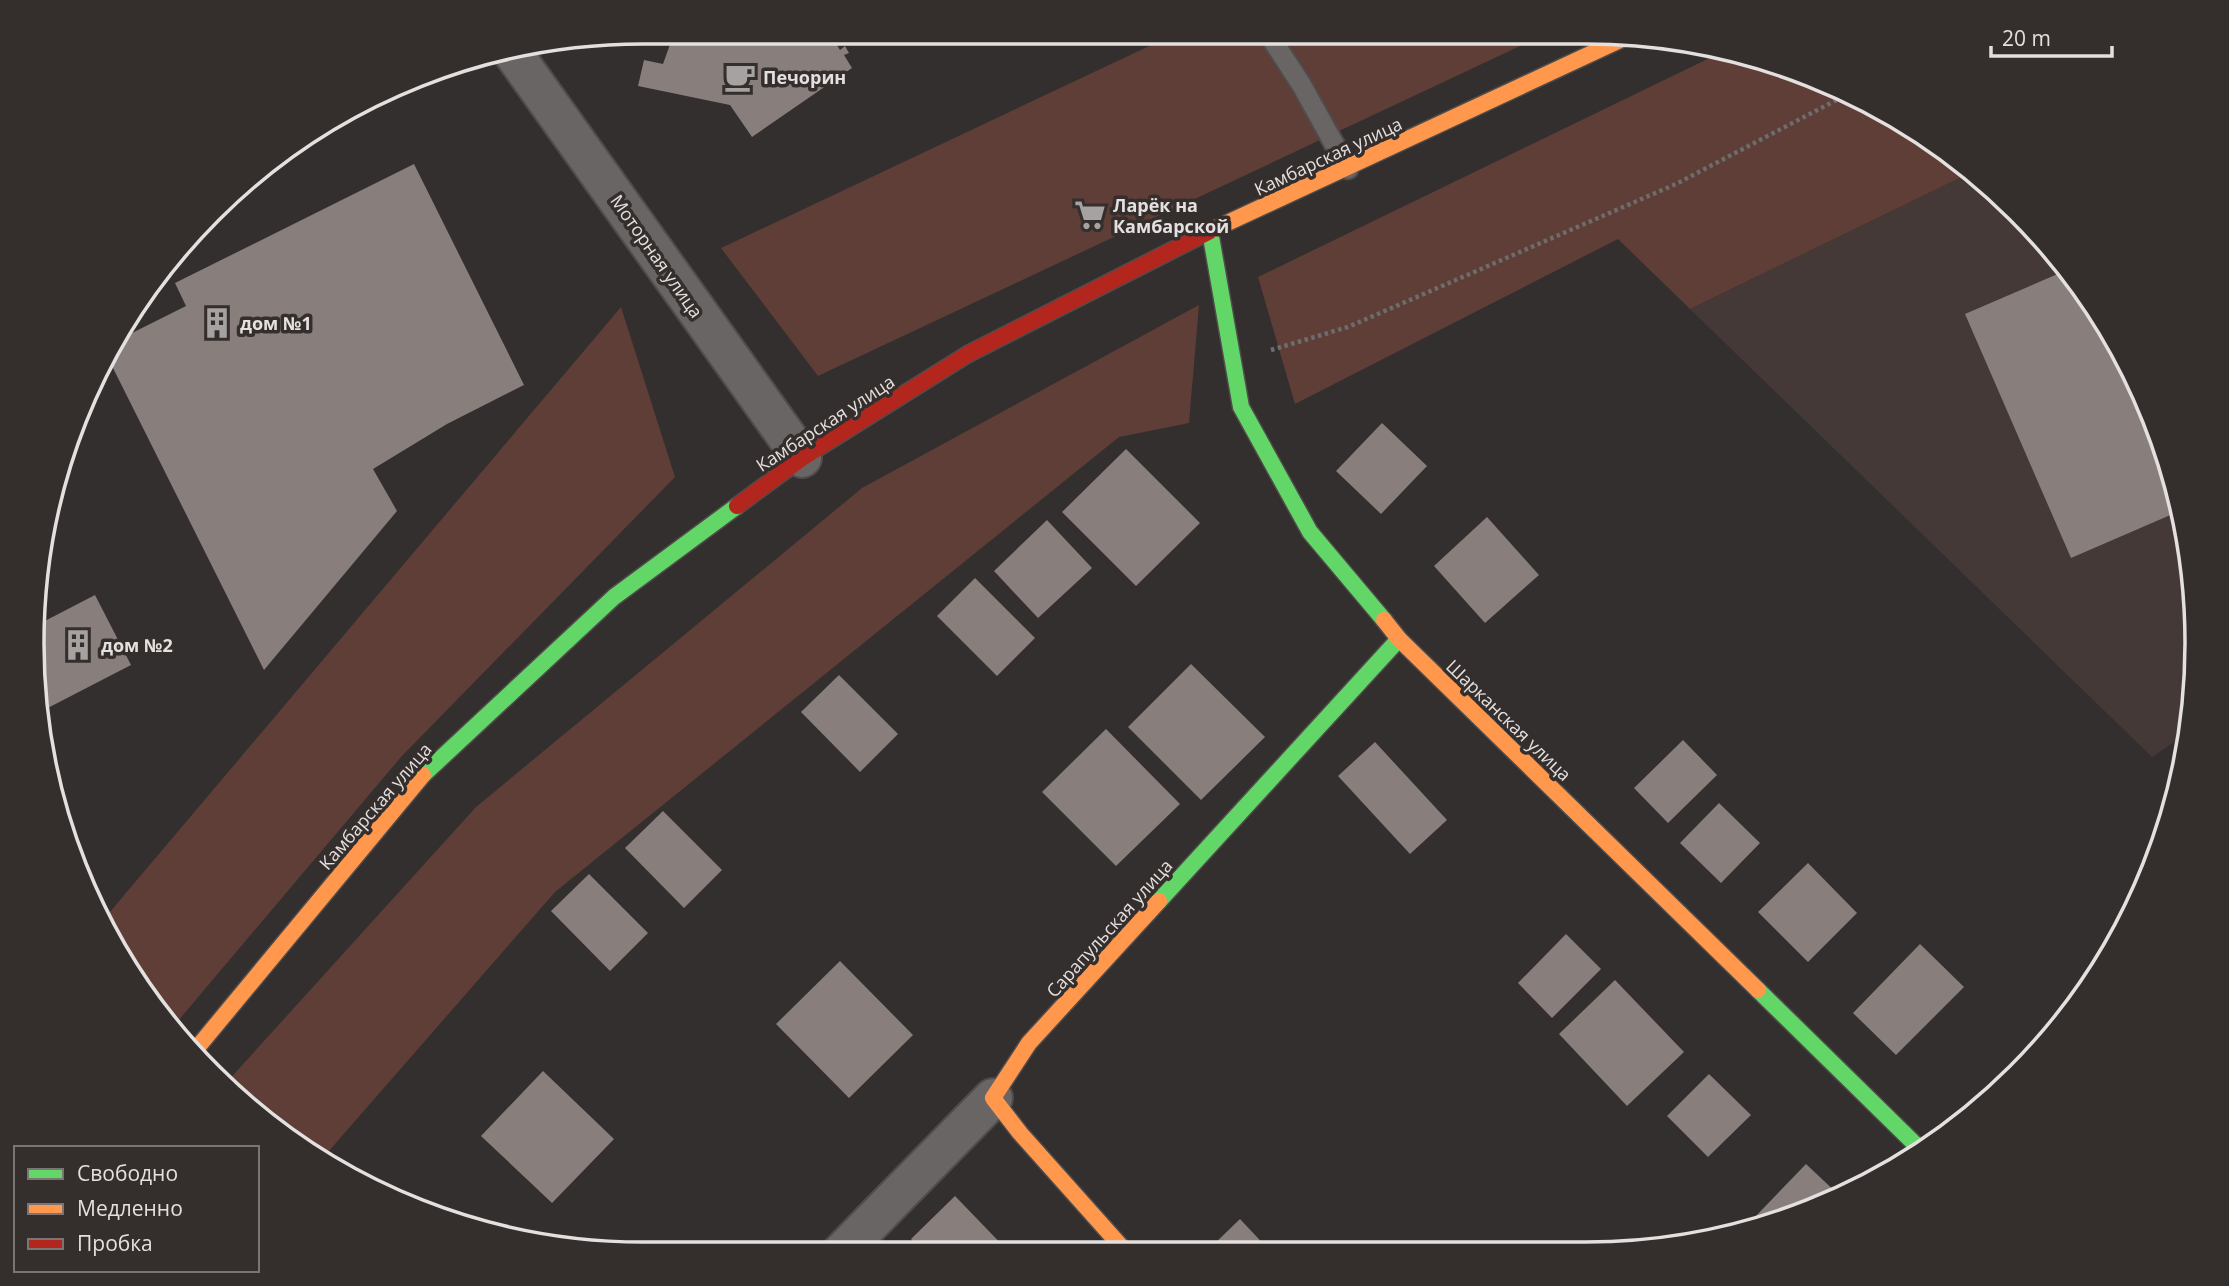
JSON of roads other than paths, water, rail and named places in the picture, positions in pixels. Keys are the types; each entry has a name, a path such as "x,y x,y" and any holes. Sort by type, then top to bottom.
{"street":[{"name":"Камбарская улица","path":"199,1046 422,776 614,597 802,458 968,354 1210,231 1611,45"},
{"name":"Моторная улица","path":"516,57 802,458"},
{"name":"Шарканская улица","path":"1210,231 1241,407 1310,532 1399,639 1915,1144"},
{"name":"Сарапульская улица","path":"993,1098 1029,1043 1399,639"},
{"path":"852,1242 993,1098 1020,1133 1117,1242"}],"lane":[{"path":"1275,44 1301,84 1348,169"}],"place":[{"name":"Печорин","path":"740,77"},
{"name":"Ларёк на Камбарской","path":"1090,215"},
{"name":"дом №1","path":"217,323"},
{"name":"дом №2","path":"78,645"}]}
